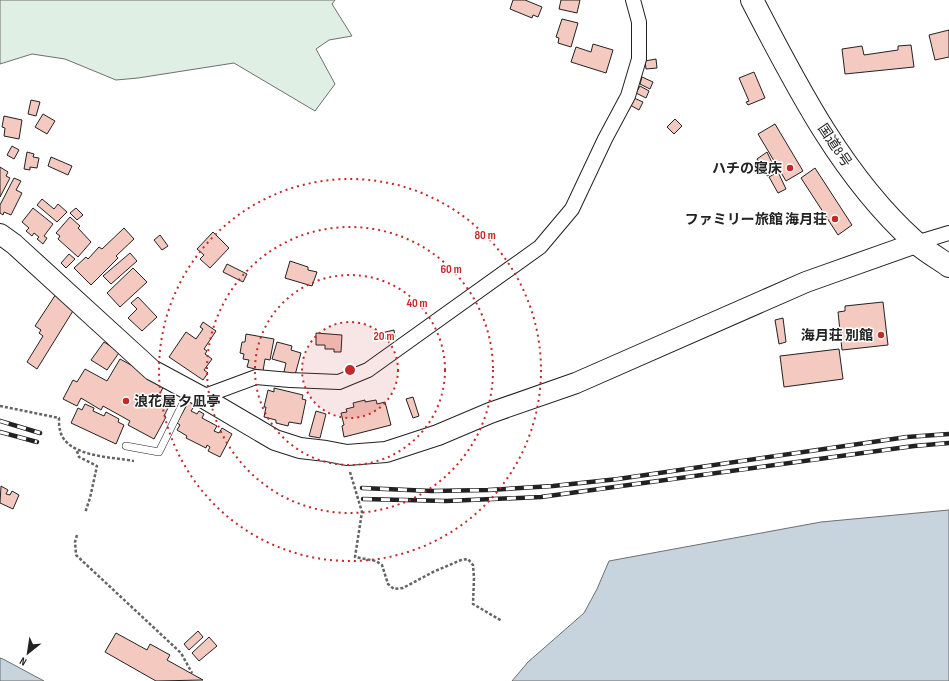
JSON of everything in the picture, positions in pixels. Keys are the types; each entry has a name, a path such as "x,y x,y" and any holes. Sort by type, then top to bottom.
{"highway":[{"name":"国道8号","path":"752,0 775,45 823,129 857,177 892,219 916,243 949,266"}],"street":[{"path":"196,394 256,377 339,382 368,370 540,248 572,209 605,139 628,96 639,59 639,22 633,0"},
{"path":"0,234 14,244 152,370 275,440 300,448 347,455 386,452 438,435 490,413 576,383 806,282 916,243 949,233"}],"lane":[{"path":"126,446 159,452 196,394"}],"path":[{"path":"0,406 59,418 60,431 68,444 85,454 138,461"},
{"path":"77,450 79,457 97,466 85,513"},
{"path":"347,455 362,512 355,556 376,561 382,565 388,584 394,589 403,588 433,572 461,560 468,559 473,564 473,604 502,621"},
{"path":"77,535 75,542 76,555 181,653 192,673"}],"green space":[{"path":"0,0 335,0 332,4 352,36 329,40 316,49 335,84 315,111 234,63 116,80 65,59 32,54 0,64"}],"shaded area":[{"path":"949,510 949,681 512,681 528,662 584,613 597,589 609,561 821,522"},
{"path":"0,658 3,659 44,681 0,681"}],"building":[{"path":"513,0 525,0 542,7 538,17 533,15 532,18 510,9"},
{"path":"561,0 580,0 577,13 559,9"},
{"path":"562,19 578,23 571,47 558,43 559,38 556,37"},
{"path":"949,30 949,57 935,60 929,35"},
{"path":"593,44 613,50 606,73 571,62 576,47 591,52"},
{"path":"911,45 914,67 845,74 842,49 862,46 864,55 898,50 898,46"},
{"path":"656,59 657,68 646,69 645,61"},
{"path":"754,72 765,98 748,105 746,102 749,101 739,78"},
{"path":"642,77 653,82 650,89 640,84"},
{"path":"640,86 649,91 646,98 636,93"},
{"path":"634,98 643,102 639,110 630,105"},
{"path":"31,100 40,102 36,116 28,114"},
{"path":"43,114 55,121 47,134 35,127"},
{"path":"4,116 22,120 19,139 4,136 5,128 2,127"},
{"path":"675,119 682,126 674,134 667,127"},
{"path":"775,124 803,171 786,181 758,134"},
{"path":"12,146 19,150 14,159 7,155"},
{"path":"27,152 34,154 33,157 39,158 37,168 30,167 30,170 24,169"},
{"path":"767,152 776,171 767,176 757,159"},
{"path":"51,157 72,166 68,175 48,166"},
{"path":"0,167 8,172 6,176 10,178 0,197"},
{"path":"815,168 852,225 838,235 801,178"},
{"path":"778,172 786,189 778,193 769,177"},
{"path":"14,178 21,181 16,190 22,193 11,215 4,212 3,215 0,213 0,205"},
{"path":"42,199 54,209 58,204 67,212 57,222 37,205"},
{"path":"33,208 53,224 44,236 47,238 43,244 37,239 39,237 34,233 32,236 26,231 29,228 22,222"},
{"path":"76,208 83,215 77,220 70,213"},
{"path":"70,217 80,226 78,228 91,242 78,257 58,239 60,236 56,233"},
{"path":"124,228 134,239 116,256 118,258 91,285 74,268 86,257 88,259 99,247 102,249"},
{"path":"213,232 229,248 210,268 200,259 204,255 197,249"},
{"path":"160,235 168,246 162,250 154,240"},
{"path":"130,253 137,261 111,284 103,276"},
{"path":"69,254 75,259 66,268 61,263"},
{"path":"290,261 308,267 308,270 317,272 312,286 285,278"},
{"path":"227,264 247,274 243,282 223,272"},
{"path":"133,268 147,282 120,307 107,293"},
{"path":"56,294 76,306 37,369 27,362 43,336 39,333 41,330 35,326"},
{"path":"138,297 157,317 142,331 128,318 137,309 131,303"},
{"path":"883,302 888,345 842,350 838,312 845,311 845,306"},
{"path":"783,318 786,342 779,344 775,320"},
{"path":"203,322 216,331 204,349 207,351 205,354 212,359 204,370 208,373 203,380 169,357 186,332 196,339 203,329 200,327"},
{"path":"394,330 395,337 382,339 381,333"},
{"path":"316,333 342,335 341,352 334,352 334,349 325,349 325,345 316,345"},
{"path":"246,334 274,339 270,360 265,359 263,371 247,367 249,360 243,359 244,354 240,353 242,342 245,342"},
{"path":"115,341 123,347 107,370 91,360 104,342 112,347"},
{"path":"277,342 292,346 291,350 301,353 295,375 284,372 286,363 272,359"},
{"path":"839,349 843,379 784,387 780,356"},
{"name":"浪花屋 夕凪亭","path":"120,359 166,382 158,397 170,404 164,416 166,417 154,439 128,425 130,421 103,406 101,410 81,398 77,406 63,399 73,380 77,382 85,369 107,381"},
{"path":"274,388 303,395 302,399 306,400 301,424 289,422 288,426 276,423 276,420 264,417 266,407 264,407 268,390 274,392"},
{"path":"413,397 419,416 413,418 406,399"},
{"path":"365,400 365,402 376,400 377,404 385,402 391,425 344,437 342,426 344,425 341,413 347,412 346,409 354,407 353,403"},
{"path":"189,401 195,405 191,411 197,414 199,411 204,414 202,418 217,426 214,431 219,433 222,428 232,434 220,457 208,451 210,447 207,445 206,448 186,438 187,436 177,430 180,425 177,423"},
{"path":"85,404 94,408 93,411 104,416 106,412 119,419 118,422 124,425 116,444 71,423 78,408 82,410"},
{"path":"316,411 326,414 320,438 309,436"},
{"path":"1,486 8,490 6,494 10,495 12,491 19,495 13,509 0,503"},
{"path":"198,631 203,637 189,650 184,644"},
{"path":"116,633 147,650 150,644 170,655 167,660 203,680 156,681 105,652"},
{"path":"209,637 217,646 199,661 192,653"}],"railway":[{"path":"0,421 40,433"},
{"path":"0,432 37,442"},
{"path":"362,488 432,491 488,490 553,486 618,479 907,437 949,434"},
{"path":"363,499 446,501 541,497 914,446 949,443"}],"place":[{"name":"ハチの寝床","path":"790,168"},
{"name":"ファミリー旅館 海月荘","path":"835,219"},
{"name":"海月荘 別館","path":"881,335"},
{"name":"浪花屋 夕凪亭","path":"126,401"}]}
